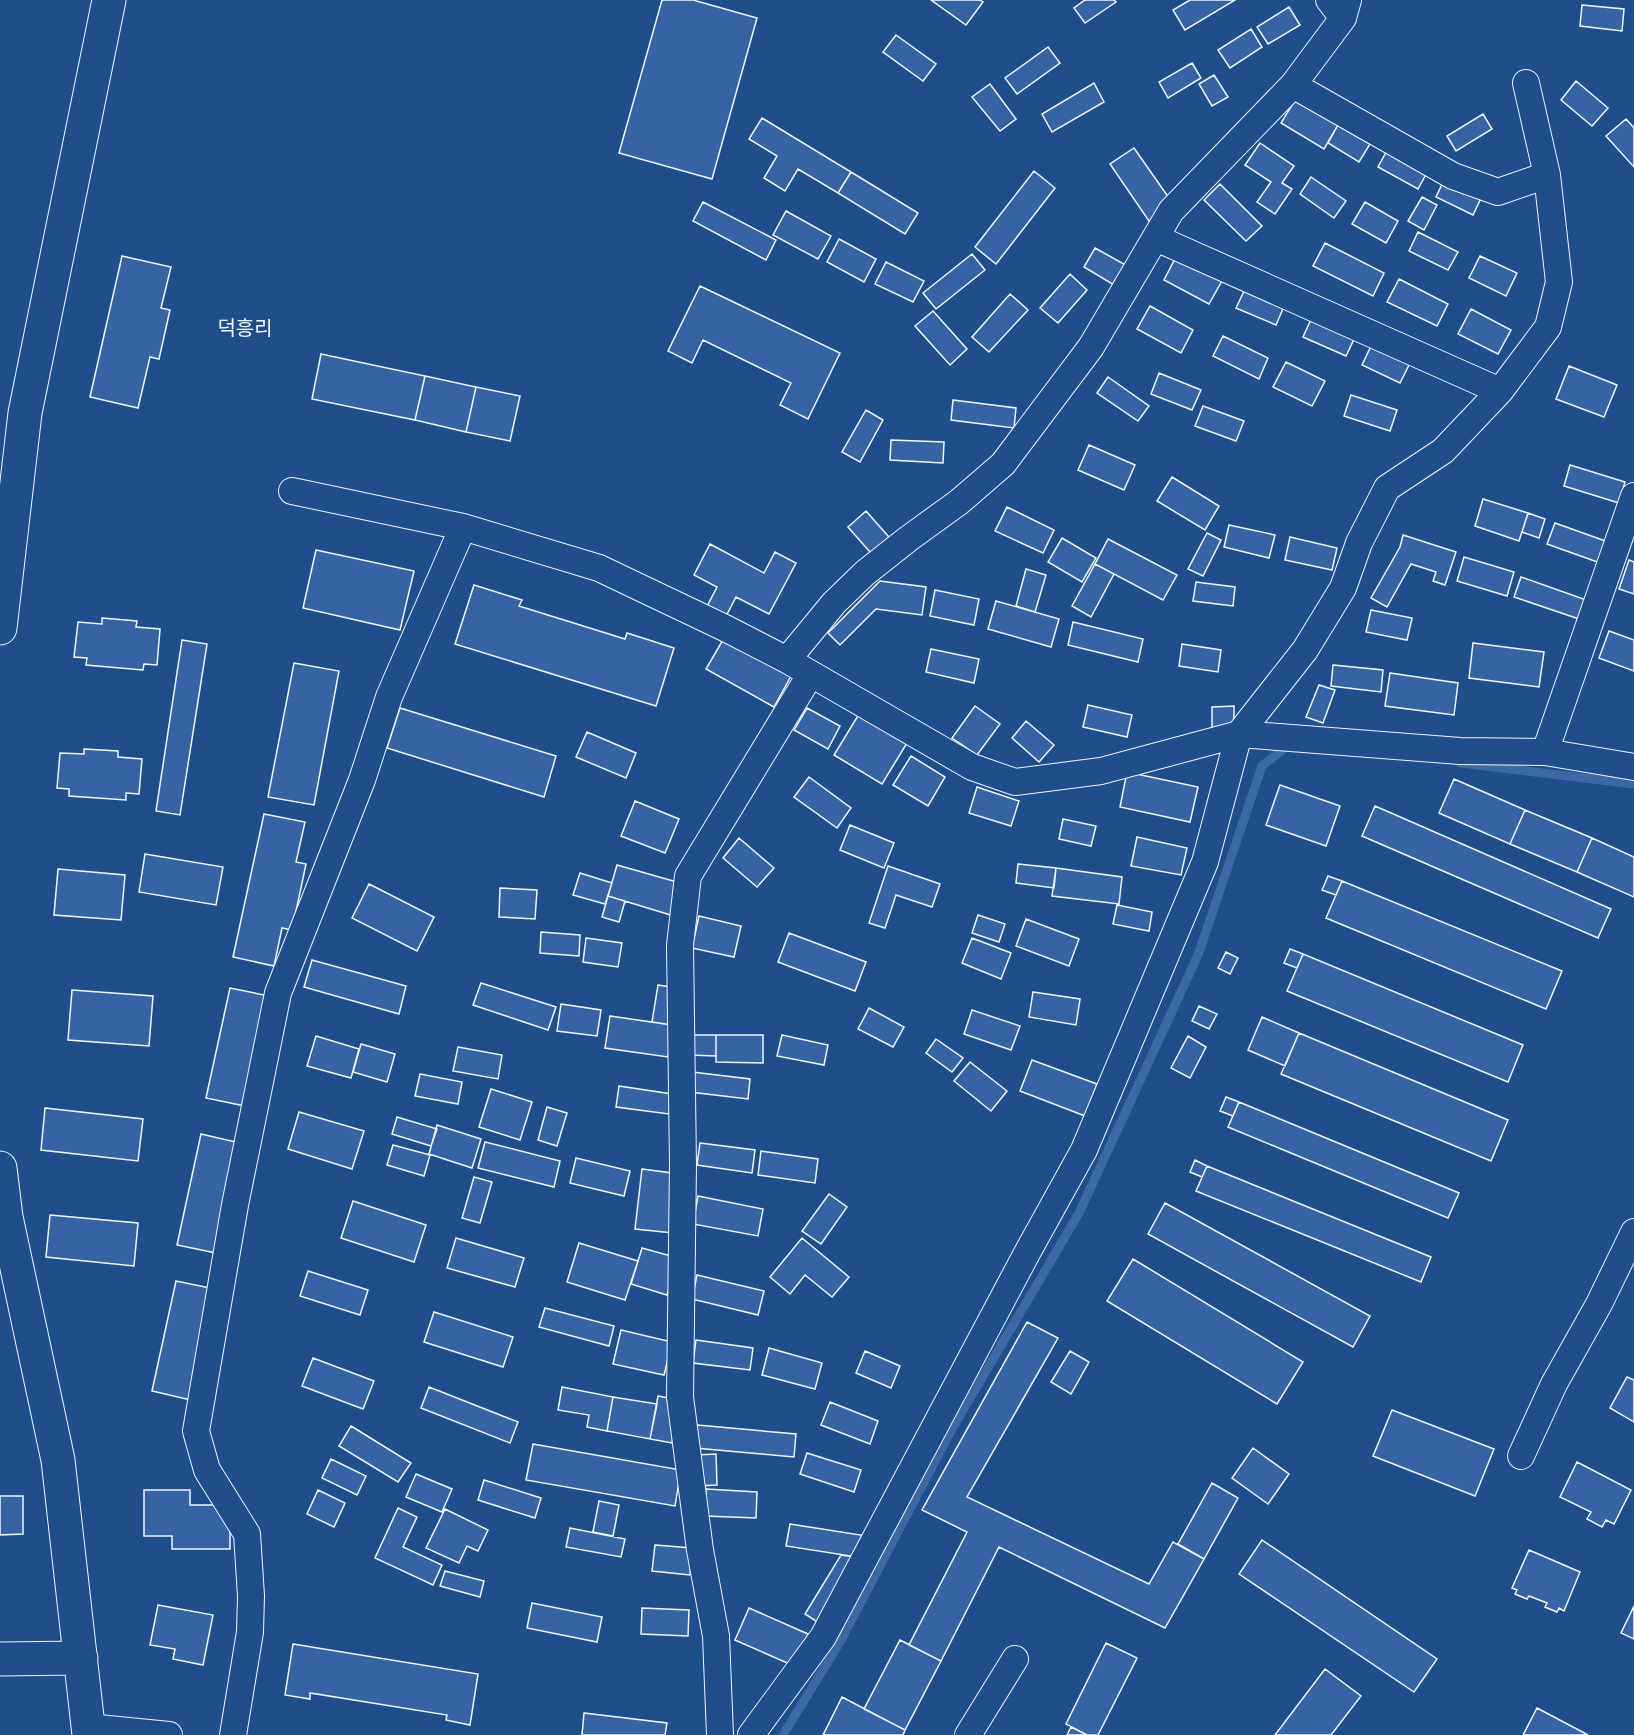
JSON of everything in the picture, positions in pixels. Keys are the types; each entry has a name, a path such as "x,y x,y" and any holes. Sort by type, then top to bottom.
{"street":[{"path":"0,628 25,413 110,0"},
{"path":"787,660 834,603 865,573 959,502 1003,464 1092,347 1172,211 1293,85 1340,6"},
{"path":"751,1735 823,1637 1021,1263 1084,1150 1205,862 1239,734 1305,650 1343,588 1359,543 1388,488 1443,451 1500,391 1548,327 1559,282 1547,175 1527,83"},
{"path":"1293,85 1453,176 1498,192 1547,175"},
{"path":"1156,238 1500,391"},
{"path":"292,491 463,527 599,568 787,660 972,766 1015,782 1101,771 1239,734 1460,751 1545,752 1634,766"},
{"path":"1545,752 1634,496"},
{"path":"233,1735 250,1632 251,1596 247,1534 207,1470 196,1431 235,1205 278,993 362,780 389,697 463,527"},
{"path":"720,1735 716,1636 700,1550 680,1396 683,1165 680,945 688,876 810,675"},
{"path":"0,1168 6,1217 58,1460 89,1731 169,1735"},
{"path":"1521,1456 1554,1384 1599,1304 1634,1232"},
{"path":"0,1659 81,1658"},
{"path":"968,1735 1015,1659"}],"building":[{"path":"662,0 693,0 757,18 712,179 619,153"},
{"path":"931,0 980,0 983,2 966,25"},
{"path":"1085,0 1114,0 1116,2 1085,23 1074,8"},
{"path":"1190,0 1235,0 1185,30 1173,10"},
{"path":"1582,5 1624,9 1622,31 1580,26"},
{"path":"1289,7 1300,25 1268,44 1257,27"},
{"path":"1251,29 1262,47 1230,68 1218,50"},
{"path":"896,35 936,64 923,81 883,52"},
{"path":"1048,47 1060,63 1017,94 1005,78"},
{"path":"1192,63 1201,78 1168,98 1159,82"},
{"path":"1214,75 1228,97 1212,106 1199,84"},
{"path":"1576,81 1608,108 1592,126 1561,100"},
{"path":"1094,83 1104,102 1052,132 1042,114"},
{"path":"990,84 1016,119 1000,131 972,97"},
{"path":"1295,100 1338,125 1324,149 1281,123"},
{"path":"1483,114 1492,129 1456,151 1447,136"},
{"path":"762,118 851,172 838,193 798,169 785,191 764,178 777,156 749,139"},
{"path":"1626,119 1634,128 1634,167 1606,136"},
{"path":"1338,125 1370,144 1359,162 1328,143"},
{"path":"1260,143 1294,166 1282,183 1292,189 1275,214 1257,202 1271,182 1245,165"},
{"path":"1390,145 1430,167 1418,189 1378,167"},
{"path":"1134,148 1176,208 1151,224 1110,164"},
{"path":"1034,171 1055,188 996,264 975,247"},
{"path":"851,172 918,213 905,234 838,193"},
{"path":"1311,177 1346,201 1334,218 1300,194"},
{"path":"1445,178 1482,196 1473,215 1436,197"},
{"path":"1220,184 1262,226 1246,241 1204,200"},
{"path":"1422,197 1437,205 1424,230 1408,221"},
{"path":"703,202 776,240 766,260 693,221"},
{"path":"1365,202 1398,221 1386,243 1352,224"},
{"path":"786,211 831,236 818,259 773,235"},
{"path":"1418,232 1458,252 1448,270 1409,251"},
{"path":"839,239 876,259 864,282 827,262"},
{"path":"1325,243 1384,273 1373,296 1313,266"},
{"path":"1095,248 1131,268 1119,288 1084,267"},
{"path":"972,254 985,270 936,309 923,293"},
{"path":"1177,255 1223,279 1209,304 1164,280"},
{"path":"122,256 171,267 161,308 170,310 159,359 150,357 138,408 90,397"},
{"path":"1480,256 1517,273 1506,296 1469,278"},
{"path":"886,262 924,281 913,302 875,284"},
{"path":"1070,274 1087,290 1058,323 1040,308"},
{"path":"1399,279 1448,304 1437,326 1387,302"},
{"path":"700,286 840,353 808,419 780,405 791,383 703,340 692,363 668,351"},
{"path":"1246,287 1285,304 1276,325 1236,308"},
{"path":"1010,294 1028,310 989,352 972,337"},
{"path":"1150,306 1193,330 1181,353 1137,329"},
{"path":"1471,309 1511,330 1498,354 1458,334"},
{"path":"933,311 967,349 950,365 915,326"},
{"path":"1313,315 1356,335 1346,356 1303,337"},
{"path":"1223,336 1268,358 1259,379 1213,356"},
{"path":"1373,342 1411,361 1400,383 1362,365"},
{"path":"321,354 425,376 415,420 312,399"},
{"path":"1286,362 1325,381 1312,406 1273,387"},
{"path":"1569,366 1617,385 1604,417 1556,399"},
{"path":"1159,373 1201,390 1192,410 1151,394"},
{"path":"425,376 476,387 466,432 415,420"},
{"path":"1108,377 1149,406 1138,421 1097,393"},
{"path":"476,387 520,396 510,441 466,432"},
{"path":"1351,395 1397,410 1390,431 1344,416"},
{"path":"953,400 1016,408 1014,428 951,420"},
{"path":"1203,406 1244,421 1236,441 1195,426"},
{"path":"866,410 883,420 860,462 842,452"},
{"path":"891,440 944,442 943,463 890,460"},
{"path":"1089,445 1135,465 1124,490 1078,470"},
{"path":"1570,465 1625,482 1619,503 1564,486"},
{"path":"1172,477 1219,506 1205,530 1157,501"},
{"path":"1483,499 1528,513 1519,541 1475,526"},
{"path":"1007,507 1054,530 1043,553 995,531"},
{"path":"866,511 895,544 877,560 848,527"},
{"path":"1528,513 1545,519 1539,538 1522,532"},
{"path":"1555,523 1611,543 1603,564 1547,544"},
{"path":"1229,525 1275,535 1269,558 1224,547"},
{"path":"1207,533 1221,540 1203,576 1188,569"},
{"path":"1403,535 1456,552 1445,585 1433,581 1436,572 1411,564 1387,607 1371,598 1400,547"},
{"path":"1290,537 1337,548 1332,570 1285,560"},
{"path":"1062,538 1096,558 1082,582 1048,562"},
{"path":"1108,539 1177,575 1163,600 1095,564"},
{"path":"710,544 764,573 775,552 796,563 769,614 736,597 723,622 704,612 717,587 694,575"},
{"path":"316,550 414,571 400,630 303,608"},
{"path":"1464,557 1514,572 1507,596 1457,581"},
{"path":"1629,560 1634,562 1634,594 1619,589"},
{"path":"1095,564 1114,574 1091,617 1072,606"},
{"path":"1026,569 1046,575 1035,612 1016,606"},
{"path":"1521,577 1589,601 1582,620 1514,597"},
{"path":"880,581 926,587 922,615 876,609 840,645 828,633"},
{"path":"1196,582 1235,587 1233,606 1193,601"},
{"path":"474,585 522,600 519,606 625,639 627,633 674,648 656,706 455,644"},
{"path":"935,590 979,599 974,625 930,616"},
{"path":"996,601 1059,619 1051,647 988,629"},
{"path":"1371,610 1412,618 1407,640 1366,632"},
{"path":"102,618 137,621 136,627 160,629 157,665 144,664 143,670 86,665 87,658 74,657 78,622 102,624"},
{"path":"1073,622 1143,639 1138,662 1068,645"},
{"path":"1609,631 1634,640 1634,671 1599,658"},
{"path":"724,638 791,676 774,707 706,669"},
{"path":"182,640 207,644 180,815 156,811"},
{"path":"1473,643 1544,652 1539,687 1469,678"},
{"path":"1182,644 1221,650 1218,672 1179,666"},
{"path":"931,649 979,659 974,683 926,672"},
{"path":"294,663 339,671 314,805 268,797"},
{"path":"1333,665 1383,670 1381,692 1331,686"},
{"path":"1390,673 1458,683 1454,715 1385,706"},
{"path":"1319,685 1335,690 1323,723 1306,717"},
{"path":"1088,705 1132,715 1127,737 1083,727"},
{"path":"975,706 1000,724 977,755 952,738"},
{"path":"1234,706 1234,729 1212,730 1212,707"},
{"path":"400,708 556,756 544,797 387,748"},
{"path":"807,708 840,726 828,749 794,730"},
{"path":"859,714 907,743 882,784 834,755"},
{"path":"1026,721 1054,745 1039,762 1012,738"},
{"path":"587,732 636,753 626,778 576,757"},
{"path":"84,749 118,751 118,757 142,759 139,794 126,793 126,800 69,796 69,789 57,788 60,753 84,754"},
{"path":"911,756 945,777 928,806 893,785"},
{"path":"1127,772 1198,787 1190,822 1120,807"},
{"path":"809,777 851,808 837,828 794,797"},
{"path":"1454,779 1525,810 1510,844 1439,813"},
{"path":"1280,785 1340,806 1326,846 1266,825"},
{"path":"977,787 1019,801 1011,826 969,813"},
{"path":"635,801 679,819 665,853 621,836"},
{"path":"1375,806 1611,909 1598,938 1362,836"},
{"path":"1525,810 1592,838 1577,872 1510,844"},
{"path":"264,814 305,822 296,862 306,864 292,930 282,928 274,966 233,957"},
{"path":"1063,819 1096,826 1091,846 1059,839"},
{"path":"850,825 894,843 884,868 840,850"},
{"path":"1137,837 1187,848 1181,875 1131,866"},
{"path":"739,838 774,868 757,887 723,858"},
{"path":"1592,838 1634,857 1634,897 1577,872"},
{"path":"145,854 223,867 216,905 139,892"},
{"path":"1018,864 1056,868 1054,888 1016,883"},
{"path":"617,865 684,884 674,916 608,896"},
{"path":"888,866 940,884 932,907 896,895 885,928 869,923"},
{"path":"1056,868 1122,877 1119,904 1052,896"},
{"path":"58,869 125,875 121,920 54,915"},
{"path":"580,873 612,883 605,904 573,895"},
{"path":"1328,876 1342,881 1336,895 1322,890"},
{"path":"1342,881 1562,971 1546,1009 1326,918"},
{"path":"369,884 434,917 417,951 352,918"},
{"path":"500,888 537,890 535,919 499,917"},
{"path":"608,896 625,901 619,922 602,917"},
{"path":"1117,905 1152,912 1149,931 1113,924"},
{"path":"978,915 1005,924 999,942 972,933"},
{"path":"699,916 741,926 734,957 692,948"},
{"path":"1026,919 1079,939 1069,966 1016,946"},
{"path":"541,932 580,935 579,956 540,953"},
{"path":"789,933 866,962 855,991 778,962"},
{"path":"586,938 622,943 618,967 583,962"},
{"path":"972,938 1011,953 1001,979 962,963"},
{"path":"1290,949 1303,954 1297,968 1284,963"},
{"path":"1226,952 1238,958 1230,974 1218,968"},
{"path":"1303,954 1523,1045 1508,1082 1287,991"},
{"path":"312,960 406,986 399,1014 304,987"},
{"path":"481,983 556,1007 548,1030 473,1005"},
{"path":"658,985 678,988 672,1025 652,1022"},
{"path":"230,988 269,996 245,1106 206,1098"},
{"path":"72,990 153,996 149,1046 68,1040"},
{"path":"1033,992 1080,999 1076,1025 1029,1017"},
{"path":"561,1004 601,1010 597,1036 557,1031"},
{"path":"1199,1006 1217,1014 1209,1029 1192,1021"},
{"path":"869,1008 904,1027 893,1047 858,1029"},
{"path":"972,1010 1020,1026 1011,1050 964,1034"},
{"path":"610,1016 672,1025 668,1057 605,1048"},
{"path":"1262,1017 1299,1033 1285,1066 1248,1050"},
{"path":"1299,1033 1508,1120 1491,1161 1281,1074"},
{"path":"690,1035 716,1035 716,1056 689,1055"},
{"path":"716,1035 763,1035 763,1063 716,1062"},
{"path":"782,1035 828,1045 824,1065 777,1056"},
{"path":"316,1036 359,1049 351,1078 307,1066"},
{"path":"1188,1036 1206,1047 1190,1078 1171,1068"},
{"path":"936,1039 963,1058 952,1072 926,1053"},
{"path":"361,1044 395,1054 387,1082 353,1072"},
{"path":"458,1047 502,1055 498,1079 453,1071"},
{"path":"1032,1060 1097,1084 1085,1116 1020,1091"},
{"path":"970,1062 1007,1091 991,1111 954,1081"},
{"path":"692,1072 750,1079 748,1099 690,1092"},
{"path":"420,1074 462,1082 458,1104 415,1096"},
{"path":"619,1086 672,1094 669,1114 616,1107"},
{"path":"491,1089 532,1102 520,1140 479,1127"},
{"path":"1226,1097 1239,1102 1233,1116 1220,1111"},
{"path":"1239,1102 1459,1193 1448,1218 1228,1127"},
{"path":"547,1107 567,1113 557,1146 538,1140"},
{"path":"45,1108 143,1119 138,1161 41,1150"},
{"path":"299,1112 364,1131 352,1169 288,1149"},
{"path":"397,1117 437,1129 431,1146 392,1134"},
{"path":"437,1125 481,1139 472,1168 429,1154"},
{"path":"201,1134 240,1143 216,1253 177,1245"},
{"path":"485,1142 560,1161 554,1187 478,1168"},
{"path":"700,1143 755,1150 752,1173 697,1165"},
{"path":"393,1145 430,1155 424,1176 387,1165"},
{"path":"761,1151 818,1159 815,1183 758,1175"},
{"path":"576,1158 630,1171 624,1196 570,1183"},
{"path":"1195,1160 1207,1166 1202,1177 1190,1172"},
{"path":"1207,1166 1431,1257 1421,1282 1196,1191"},
{"path":"642,1169 680,1174 673,1233 635,1229"},
{"path":"474,1177 492,1182 480,1223 462,1218"},
{"path":"829,1194 847,1207 821,1244 802,1231"},
{"path":"698,1196 763,1209 758,1236 693,1224"},
{"path":"353,1201 426,1225 414,1262 341,1238"},
{"path":"1165,1203 1370,1316 1353,1347 1148,1234"},
{"path":"50,1215 138,1223 134,1266 46,1257"},
{"path":"456,1238 524,1258 515,1287 447,1268"},
{"path":"802,1238 849,1277 832,1297 805,1275 790,1294 770,1277"},
{"path":"579,1243 638,1261 625,1300 567,1282"},
{"path":"642,1248 678,1258 667,1295 631,1284"},
{"path":"1133,1259 1303,1362 1277,1404 1107,1301"},
{"path":"308,1271 368,1290 360,1315 300,1296"},
{"path":"697,1275 764,1291 758,1315 692,1299"},
{"path":"176,1281 215,1289 191,1400 152,1391"},
{"path":"545,1308 614,1326 609,1346 539,1327"},
{"path":"434,1312 513,1337 503,1367 424,1342"},
{"path":"1027,1322 1058,1338 967,1497 1149,1584 1173,1542 1204,1559 1165,1628 999,1547 941,1661 909,1645 967,1532 922,1510"},
{"path":"621,1330 672,1342 664,1375 613,1364"},
{"path":"696,1340 753,1348 750,1370 693,1363"},
{"path":"769,1348 822,1363 815,1389 762,1375"},
{"path":"865,1351 900,1366 891,1388 856,1373"},
{"path":"1070,1351 1089,1362 1071,1394 1051,1382"},
{"path":"313,1358 374,1381 363,1409 302,1386"},
{"path":"1627,1377 1634,1380 1634,1422 1610,1408"},
{"path":"429,1387 518,1422 510,1443 421,1408"},
{"path":"562,1387 613,1397 607,1431 587,1427 589,1415 558,1410"},
{"path":"658,1396 680,1400 672,1443 650,1439"},
{"path":"613,1397 657,1404 650,1439 607,1431"},
{"path":"830,1402 878,1421 870,1444 821,1425"},
{"path":"1392,1410 1494,1449 1475,1496 1373,1456"},
{"path":"697,1425 796,1434 794,1457 695,1448"},
{"path":"351,1426 411,1463 398,1482 339,1446"},
{"path":"533,1444 681,1470 675,1506 526,1480"},
{"path":"1253,1448 1289,1474 1268,1504 1232,1478"},
{"path":"807,1453 861,1470 854,1492 800,1474"},
{"path":"716,1454 717,1485 698,1486 696,1455"},
{"path":"331,1459 366,1476 357,1495 322,1478"},
{"path":"1577,1462 1631,1490 1614,1524 1606,1520 1602,1527 1587,1519 1591,1512 1560,1497"},
{"path":"416,1474 452,1489 442,1512 406,1497"},
{"path":"484,1480 541,1498 535,1518 478,1500"},
{"path":"1212,1483 1238,1498 1204,1559 1178,1544"},
{"path":"706,1489 757,1492 756,1518 705,1516"},
{"path":"144,1490 190,1490 190,1505 230,1505 230,1549 172,1549 172,1536 144,1536"},
{"path":"318,1490 345,1503 334,1527 307,1514"},
{"path":"0,1496 23,1496 23,1534 0,1535"},
{"path":"599,1501 619,1505 613,1536 593,1532"},
{"path":"398,1508 417,1517 403,1547 442,1565 433,1585 375,1558"},
{"path":"445,1509 488,1530 478,1551 467,1546 459,1563 426,1548"},
{"path":"790,1524 867,1536 863,1558 786,1546"},
{"path":"570,1528 625,1539 621,1557 566,1547"},
{"path":"1262,1540 1437,1659 1414,1692 1239,1574"},
{"path":"655,1545 692,1548 690,1575 652,1571"},
{"path":"1529,1550 1580,1572 1564,1611 1559,1608 1557,1612 1545,1607 1547,1603 1529,1596 1527,1599 1515,1594 1517,1590 1512,1588"},
{"path":"841,1555 863,1558 822,1625 805,1614"},
{"path":"445,1571 484,1581 480,1597 440,1586"},
{"path":"532,1603 602,1617 597,1642 527,1628"},
{"path":"158,1605 213,1615 203,1665 173,1659 175,1649 150,1645"},
{"path":"1634,1606 1634,1639 1621,1633"},
{"path":"642,1608 689,1610 688,1636 641,1634"},
{"path":"749,1608 808,1634 794,1666 735,1640"},
{"path":"900,1640 941,1661 905,1730 864,1709"},
{"path":"1106,1643 1137,1658 1098,1735 1087,1735 1066,1724"},
{"path":"293,1644 478,1674 470,1725 446,1720 447,1715 310,1693 310,1699 285,1695"},
{"path":"1325,1669 1361,1696 1331,1735 1275,1735"},
{"path":"842,1697 905,1730 903,1735 823,1735"},
{"path":"1537,1708 1588,1735 1523,1735"},
{"path":"584,1713 667,1723 665,1735 582,1735"},
{"path":"1071,1727 1087,1735 1067,1735"}],"waterway":[{"path":"783,1735 840,1642 952,1429 1079,1213 1198,955 1262,766 1286,747 1291,747"},
{"path":"1460,763 1634,784"}],"district":[{"name":"덕흥리","path":"245,328"}]}
